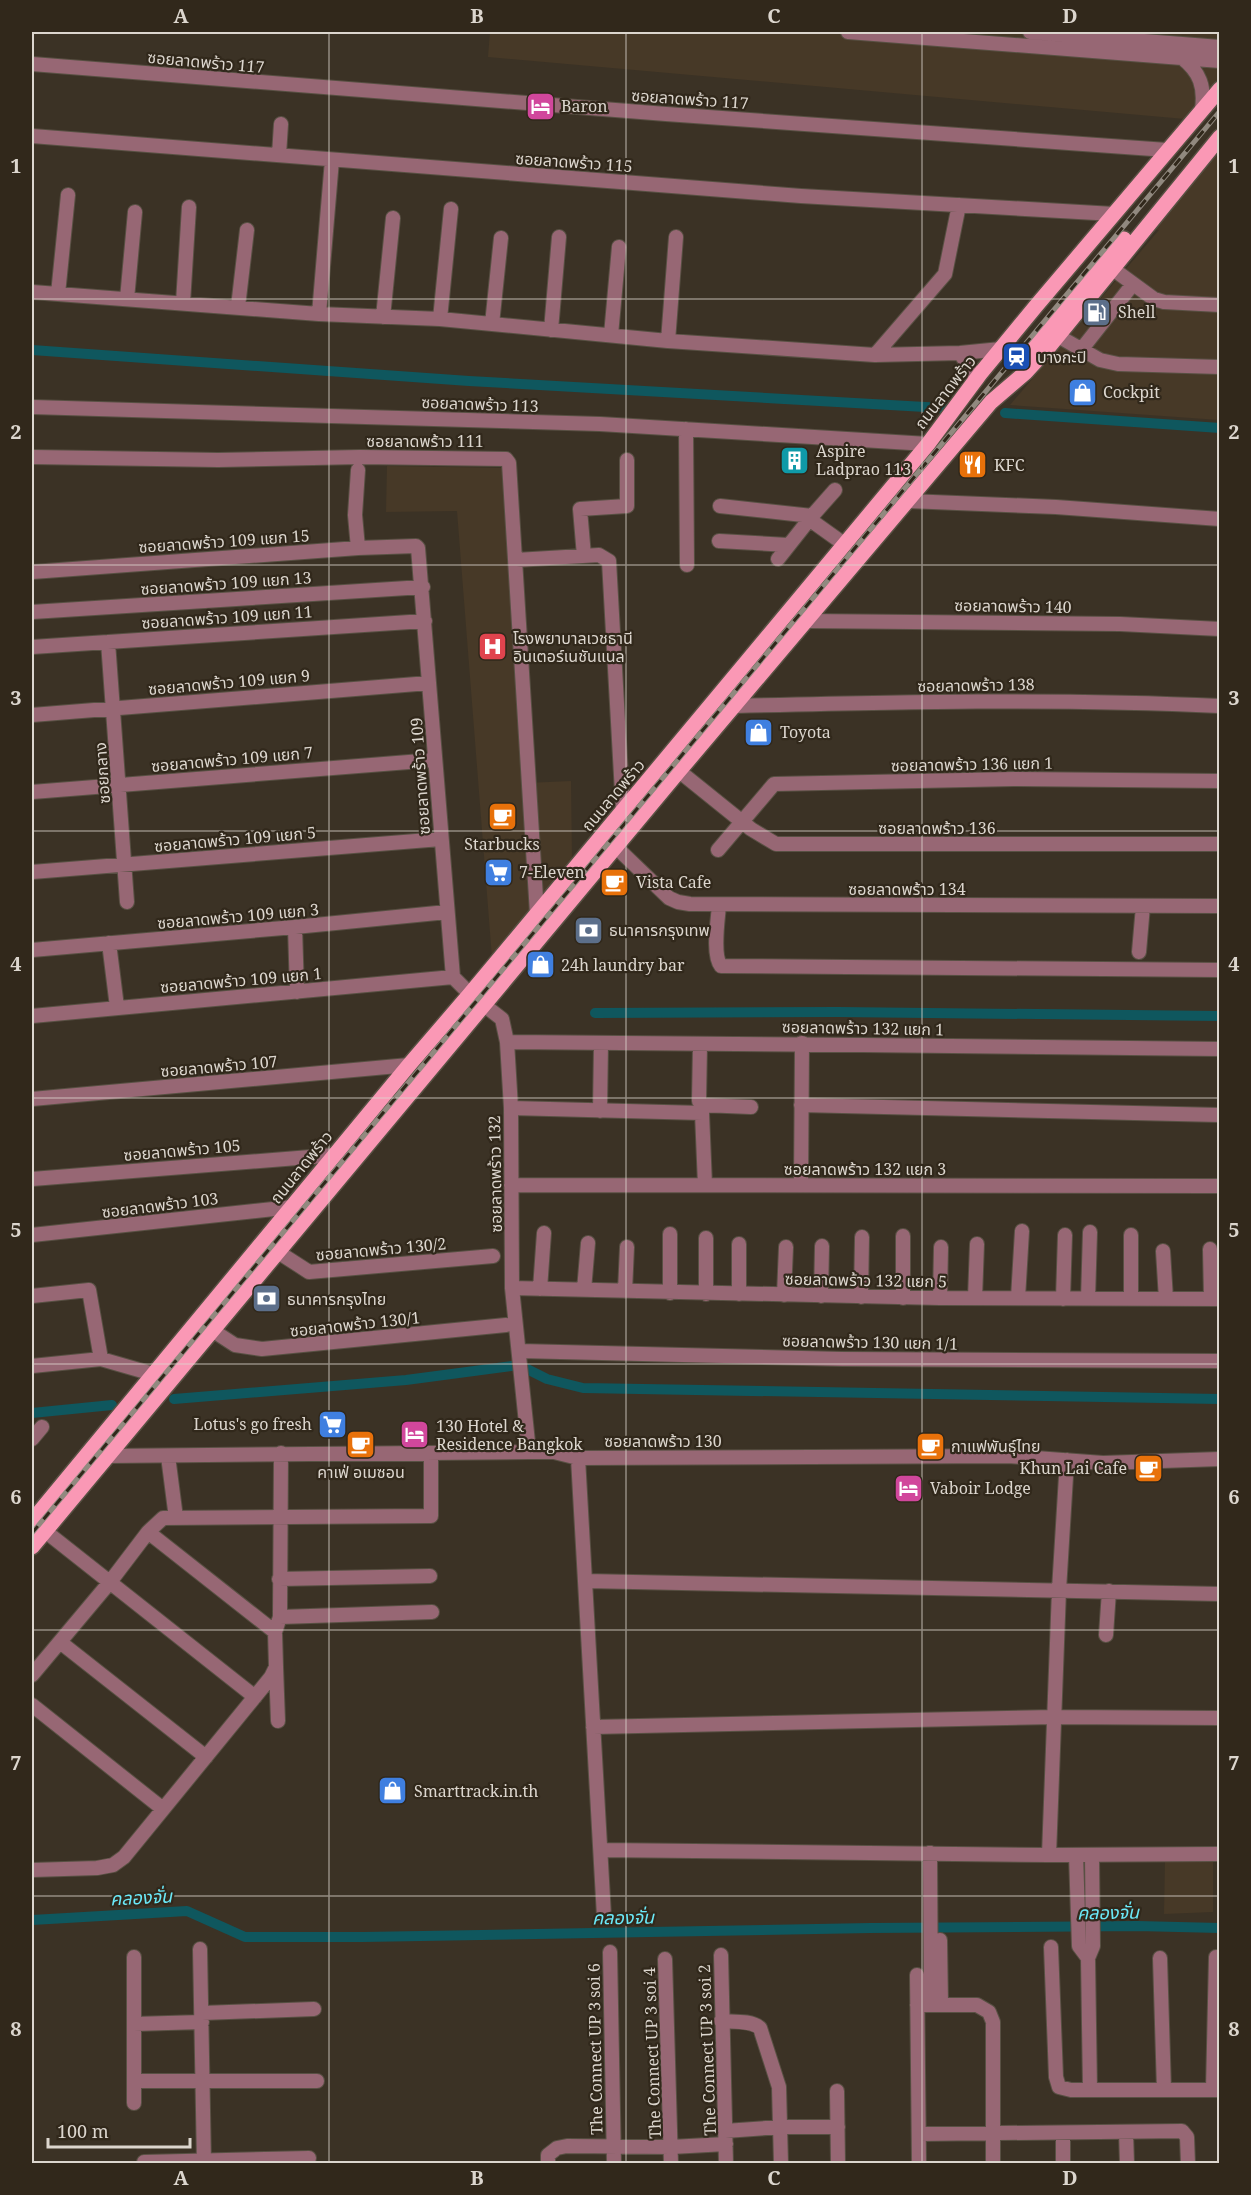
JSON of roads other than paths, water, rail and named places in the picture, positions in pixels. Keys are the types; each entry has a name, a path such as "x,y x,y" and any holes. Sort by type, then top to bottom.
{"main road":[{"name":"ถนนลาดพร้าว","path":"32,1521 409,1065 928,444 1001,349 1220,89"},
{"path":"991,402 1026,372 1058,336 1099,267 1220,101"},
{"path":"32,1547 733,706 991,402 1099,267 1220,124"},
{"path":"939,430 1099,267 1220,137"},
{"path":"292,1207 306,1218"},
{"path":"278,1224 291,1235"}],"street":[{"path":"848,32 1220,61"},
{"path":"1030,32 1195,38 1220,47"},
{"path":"1182,58 1192,65 1201,81 1202,109"},
{"name":"ซอยลาดพร้าว 117","path":"32,64 1167,150"},
{"path":"279,155 281,124"},
{"name":"ซอยลาดพร้าว 115","path":"32,136 801,196 1114,214"},
{"path":"319,314 332,160"},
{"path":"58,294 68,195"},
{"path":"875,355 945,274 959,205"},
{"path":"183,303 189,207"},
{"path":"440,319 451,209"},
{"path":"128,299 135,212"},
{"path":"383,317 393,218"},
{"path":"238,308 247,230"},
{"path":"551,330 559,237"},
{"path":"668,341 676,237"},
{"path":"492,324 501,238"},
{"path":"611,335 619,247"},
{"path":"1099,267 1133,284 1154,299 1164,302 1220,305"},
{"path":"1081,350 1133,284"},
{"path":"32,292 319,314 440,319 668,341 875,355 960,353 1001,349"},
{"path":"1058,336 1100,360 1118,364 1220,367"},
{"path":"960,353 977,379"},
{"name":"ซอยลาดพร้าว 113","path":"32,407 600,424 928,444"},
{"path":"686,429 687,565"},
{"name":"ซอยลาดพร้าว 111","path":"32,457 218,460 360,457 503,458 509,463 537,914"},
{"path":"584,556 580,509 627,506 627,460"},
{"path":"358,470 355,515 358,548"},
{"path":"778,559 835,490"},
{"path":"908,501 1056,507 1220,519"},
{"path":"720,506 810,518 844,544"},
{"path":"719,541 788,545"},
{"name":"ซอยลาดพร้าว 109 แยก 15","path":"32,572 358,548 413,546 418,548"},
{"name":"ซอยลาดพร้าว 109","path":"418,548 423,587 434,760 453,977"},
{"path":"516,560 599,555 609,561 623,811"},
{"name":"ซอยลาดพร้าว 109 แยก 13","path":"32,612 423,587"},
{"name":"ซอยลาดพร้าว 109 แยก 11","path":"32,647 425,621"},
{"name":"ซอยลาดพร้าว 140","path":"806,621 1120,624 1220,629"},
{"name":"ซอยกลาง","path":"108,642 127,902"},
{"name":"ซอยลาดพร้าว 109 แยก 9","path":"32,715 429,683"},
{"name":"ซอยลาดพร้าว 138","path":"733,706 1002,700 1220,706"},
{"name":"ซอยลาดพร้าว 109 แยก 7","path":"32,792 434,760"},
{"name":"ซอยลาดพร้าว 136","path":"679,771 741,821 776,844 1220,844"},
{"name":"ซอยลาดพร้าว 136 แยก 1","path":"718,850 774,784 1014,778 1220,781"},
{"name":"ซอยลาดพร้าว 109 แยก 5","path":"32,872 441,839"},
{"name":"ซอยลาดพร้าว 134","path":"616,847 669,898 678,902 719,905 1220,906"},
{"path":"719,905 717,954 721,966 1220,970"},
{"path":"1139,952 1143,906"},
{"name":"ซอยลาดพร้าว 109 แยก 3","path":"32,950 447,912"},
{"path":"295,927 297,992"},
{"path":"110,943 117,1007"},
{"path":"453,977 470,994"},
{"name":"ซอยลาดพร้าว 109 แยก 1","path":"32,1016 453,977"},
{"name":"ซอยลาดพร้าว 132","path":"484,1005 502,1019 507,1042 511,1108 512,1288 529,1452"},
{"name":"ซอยลาดพร้าว 132 แยก 1","path":"507,1042 700,1045 802,1043 1220,1049"},
{"path":"600,1111 601,1043"},
{"path":"801,1185 802,1043"},
{"path":"700,1045 699,1101 704,1105 751,1107"},
{"name":"ซอยลาดพร้าว 107","path":"32,1099 409,1065"},
{"path":"801,1105 1220,1115"},
{"path":"511,1108 702,1113 705,1185"},
{"name":"ซอยลาดพร้าว 105","path":"32,1179 335,1155"},
{"name":"ซอยลาดพร้าว 132 แยก 3","path":"511,1185 1220,1186"},
{"name":"ซอยลาดพร้าว 103","path":"32,1235 292,1207"},
{"path":"1018,1298 1022,1231"},
{"path":"1088,1299 1090,1232"},
{"path":"540,1289 544,1233"},
{"path":"670,1234 670,1293"},
{"path":"1063,1299 1065,1235"},
{"path":"1131,1235 1131,1299"},
{"path":"903,1236 903,1298"},
{"path":"861,1297 862,1237"},
{"path":"706,1238 706,1294"},
{"path":"584,1290 588,1243"},
{"path":"739,1244 739,1294"},
{"path":"975,1298 977,1244"},
{"path":"820,1296 822,1246"},
{"path":"625,1291 627,1247"},
{"path":"784,1295 786,1247"},
{"path":"940,1298 941,1247"},
{"path":"1210,1249 1215,1299"},
{"path":"1163,1251 1166,1299"},
{"name":"ซอยลาดพร้าว 130/2","path":"278,1252 309,1272 493,1256"},
{"name":"ซอยลาดพร้าว 132 แยก 5","path":"512,1288 903,1298 1215,1299"},
{"path":"32,1296 89,1290 101,1359"},
{"name":"ซอยลาดพร้าว 130/1","path":"212,1330 235,1345 262,1349 506,1325"},
{"name":"ซอยลาดพร้าว 130 แยก 1/1","path":"520,1355 1220,1361"},
{"path":"32,1366 101,1359 153,1374"},
{"path":"32,1439 42,1427"},
{"name":"ซอยลาดพร้าว 130","path":"107,1456 554,1452 578,1458 1008,1456 1103,1463 1220,1459"},
{"path":"278,1721 275,1632 280,1617 281,1453"},
{"path":"32,1675 110,1582 148,1532 163,1518 431,1516 431,1453"},
{"path":"168,1456 176,1518"},
{"path":"578,1458 604,1916"},
{"path":"1048,1855 1066,1460"},
{"path":"45,1531 255,1698"},
{"path":"148,1532 275,1632"},
{"path":"279,1579 430,1576"},
{"path":"586,1581 1220,1594"},
{"path":"1106,1635 1109,1591"},
{"path":"280,1617 432,1612"},
{"path":"60,1642 206,1757"},
{"path":"32,1870 97,1868 113,1865 123,1857 255,1698 276,1667"},
{"path":"32,1705 163,1809"},
{"path":"593,1727 1054,1717 1220,1718"},
{"path":"601,1850 1048,1855 1220,1854"},
{"path":"919,2163 919,2134 935,1939 934,1853"},
{"path":"1076,1855 1079,1946 1088,1958"},
{"path":"1090,2090 1088,1958 1093,1946 1092,1855"},
{"path":"1051,1947 1056,2077 1059,2087 1071,2090 1216,2090 1216,1957"},
{"path":"200,1949 205,2161"},
{"name":"The Connect UP 3 soi 6","path":"610,1952 614,2163"},
{"name":"The Connect UP 3 soi 2","path":"721,1955 726,2163"},
{"path":"134,1958 134,2103"},
{"path":"1160,1958 1164,2090"},
{"name":"The Connect UP 3 soi 4","path":"665,1959 671,2163"},
{"path":"917,1975 930,2005"},
{"path":"930,2005 976,2005 989,2012 993,2022 993,2163"},
{"path":"134,2024 314,2009"},
{"path":"721,2021 750,2023 760,2028 779,2087 781,2163"},
{"path":"134,2081 316,2081"},
{"path":"837,2091 838,2163"},
{"path":"548,2163 548,2155 557,2148 613,2145 671,2147 781,2127 838,2127"},
{"path":"919,2134 1182,2132 1185,2133 1188,2163"},
{"path":"1062,2163 1063,2133"},
{"path":"1126,2133 1127,2163"},
{"path":"144,2162 309,2158"}],"waterway":[{"path":"32,350 469,381 943,408"},
{"path":"1005,413 1220,428"},
{"path":"595,1013 838,1012 1220,1016"},
{"path":"174,1399 406,1380 519,1365 547,1379 583,1388 1220,1399"},
{"path":"32,1413 112,1405"},
{"name":"คลองจั่น","path":"32,1920 187,1911 245,1937 871,1928 1137,1926 1220,1928"}],"railway":[{"path":"32,1533 1220,111"}],"place":[{"name":"Baron","path":"540,106"},
{"name":"Shell","path":"1097,312"},
{"name":"บางกะปิ","path":"1016,357"},
{"name":"Cockpit","path":"1082,392"},
{"name":"Aspire Ladprao 113","path":"795,460"},
{"name":"KFC","path":"973,465"},
{"name":"โรงพยาบาลเวชธานี อินเตอร์เนชันแนล","path":"492,647"},
{"name":"Toyota","path":"759,732"},
{"name":"Starbucks","path":"502,816"},
{"name":"7-Eleven","path":"498,872"},
{"name":"Vista Cafe","path":"615,882"},
{"name":"ธนาคารกรุงเทพ","path":"588,930"},
{"name":"24h laundry bar","path":"540,965"},
{"name":"ธนาคารกรุงไทย","path":"266,1299"},
{"name":"Lotus's go fresh","path":"333,1424"},
{"name":"130 Hotel & Residence Bangkok","path":"415,1435"},
{"name":"คาเฟ่ อเมซอน","path":"361,1444"},
{"name":"กาแฟพันธุ์ไทย","path":"930,1446"},
{"name":"Khun Lai Cafe","path":"1148,1468"},
{"name":"Vaboir Lodge","path":"909,1488"},
{"name":"Smarttrack.in.th","path":"393,1791"}]}
